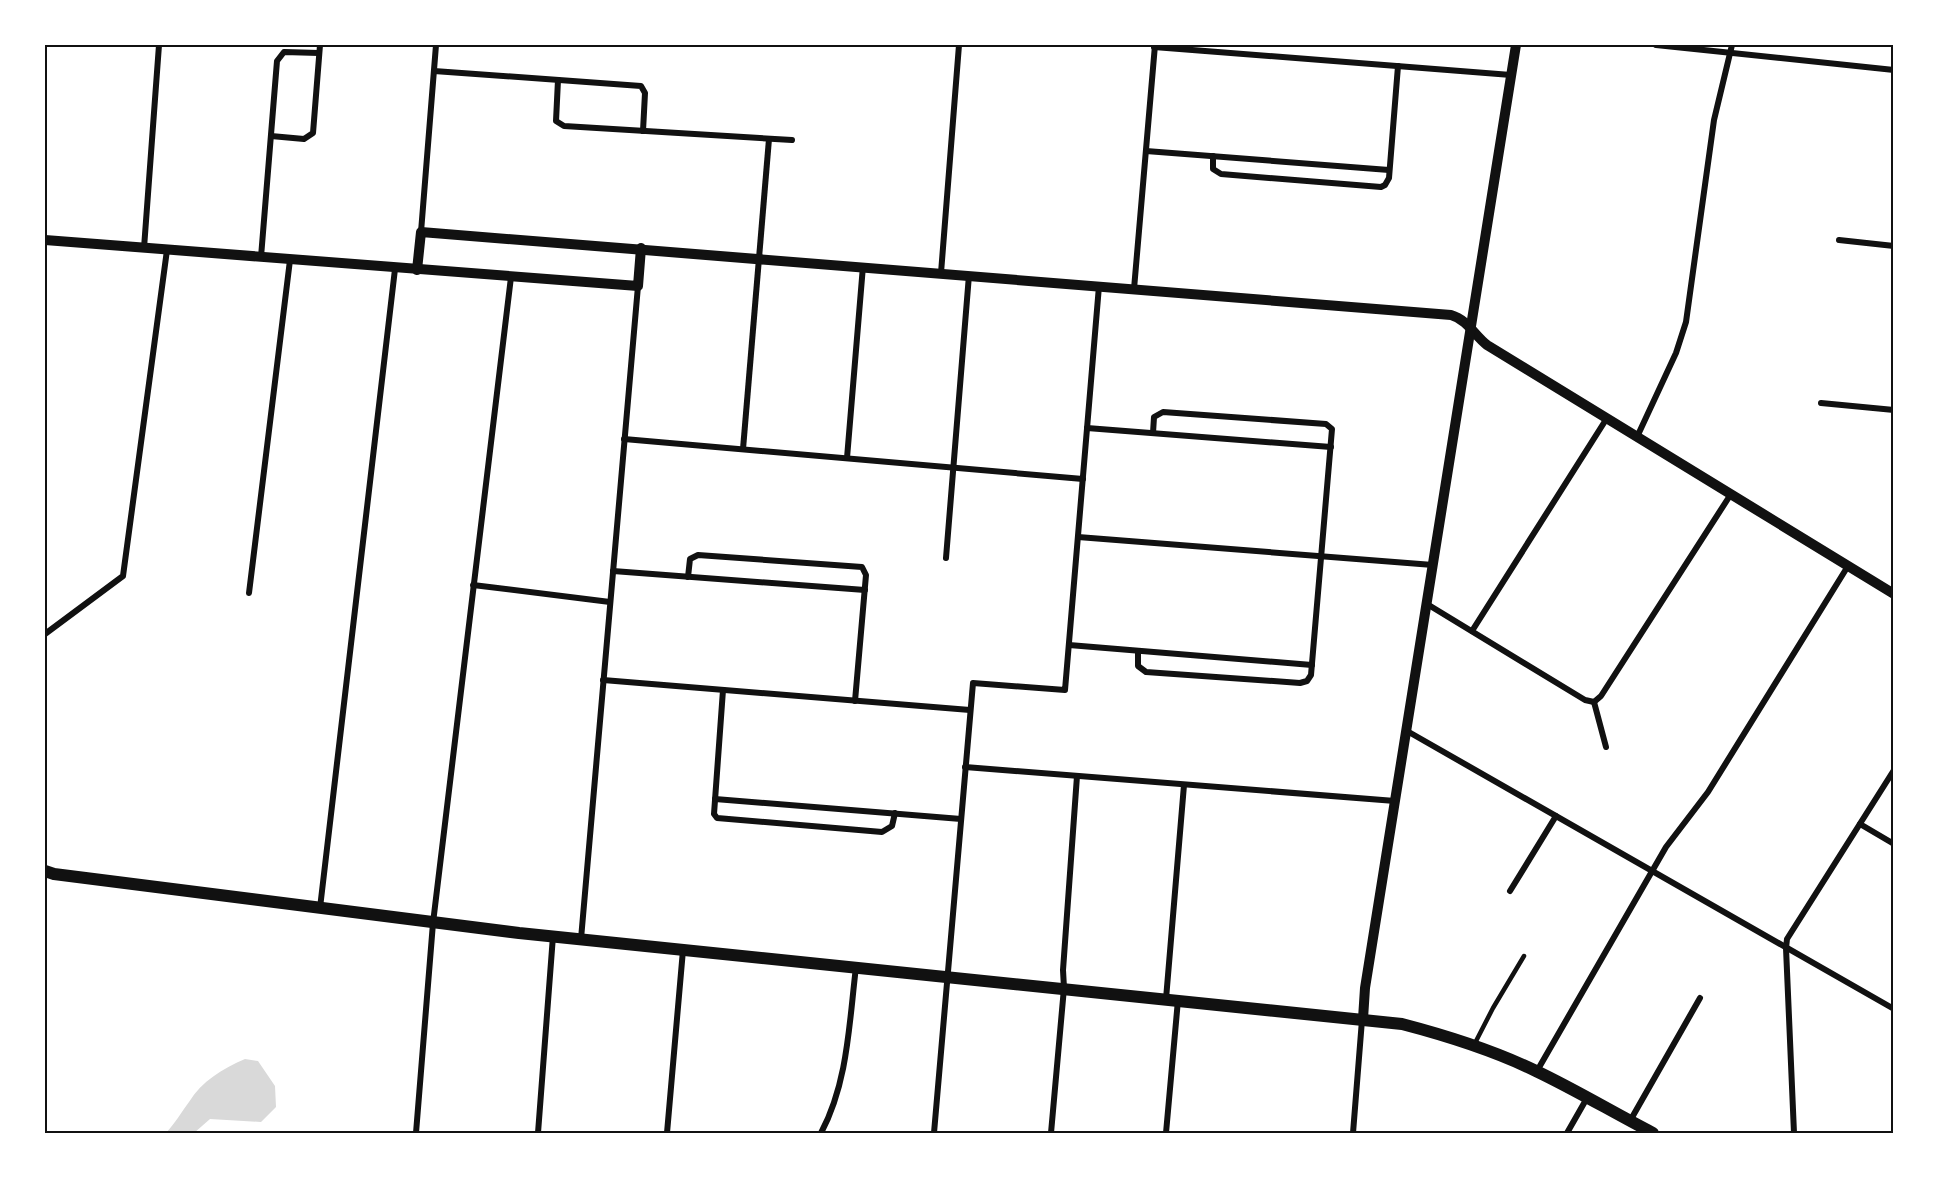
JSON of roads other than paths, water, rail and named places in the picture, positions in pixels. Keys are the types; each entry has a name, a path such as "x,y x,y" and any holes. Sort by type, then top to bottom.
{"main road":[{"path":"48,873 433,923 1402,1024 1474,1045 1537,1071 1653,1133"}],"street":[{"path":"144,248 159,45"},
{"path":"271,136 304,139 313,133 320,45"},
{"path":"417,270 436,45"},
{"path":"941,273 959,45"},
{"path":"1353,1133 1365,988 1516,45"},
{"path":"1656,45 1894,70"},
{"path":"1637,437 1676,353 1686,322 1714,120 1732,45"},
{"path":"1134,289 1154,46 1511,75"},
{"path":"261,257 279,58 284,52 289,51 320,53"},
{"path":"1213,156 1213,169 1221,174 1377,188 1385,185 1388,182 1398,66"},
{"path":"434,71 641,86 645,90 643,131"},
{"path":"558,80 556,117 558,124 564,126 792,140"},
{"path":"743,449 769,139"},
{"path":"1146,151 1389,170"},
{"path":"421,232 1451,315 1462,319 1487,345 1894,594"},
{"path":"45,240 638,286"},
{"path":"1839,240 1894,246"},
{"path":"581,939 641,248"},
{"path":"45,634 123,576 167,250"},
{"path":"249,593 290,260"},
{"path":"847,458 864,266"},
{"path":"320,909 395,268"},
{"path":"946,558 969,275"},
{"path":"416,1133 433,923 511,277"},
{"path":"934,1133 973,683 1065,690 1099,286"},
{"path":"1821,403 1894,410"},
{"path":"1138,651 1138,666 1146,672 1300,683 1307,681 1311,675 1312,665 1330,447 1330,426 1326,424 1163,412 1154,417 1153,433"},
{"path":"1472,631 1607,418"},
{"path":"1087,428 1330,447"},
{"path":"624,439 1083,479"},
{"path":"1594,702 1601,696 1731,494"},
{"path":"1078,537 1433,565"},
{"path":"688,577 690,559 698,555 865,569 855,701"},
{"path":"1537,1071 1672,838 1708,792 1848,566"},
{"path":"613,571 865,590"},
{"path":"473,585 610,602"},
{"path":"1427,604 1585,700 1594,702"},
{"path":"1069,645 1312,665"},
{"path":"603,680 970,710"},
{"path":"723,690 714,814 717,818 878,832 889,829 895,813"},
{"path":"1594,702 1606,747"},
{"path":"1407,731 1894,1009"},
{"path":"965,767 1395,801"},
{"path":"1794,1133 1786,948 1790,933 1894,770"},
{"path":"1051,1133 1064,988 1063,970 1077,776"},
{"path":"1166,1133 1184,784"},
{"path":"715,799 961,819"},
{"path":"1510,891 1556,816"},
{"path":"1860,824 1894,844"},
{"path":"538,1133 553,936"},
{"path":"667,1133 683,950"},
{"path":"821,1133 834,1104 843,1069 856,967"},
{"path":"1630,1121 1700,998"},
{"path":"1567,1133 1587,1098"}],"lane":[{"path":"1474,1045 1492,1008 1524,956"}]}
